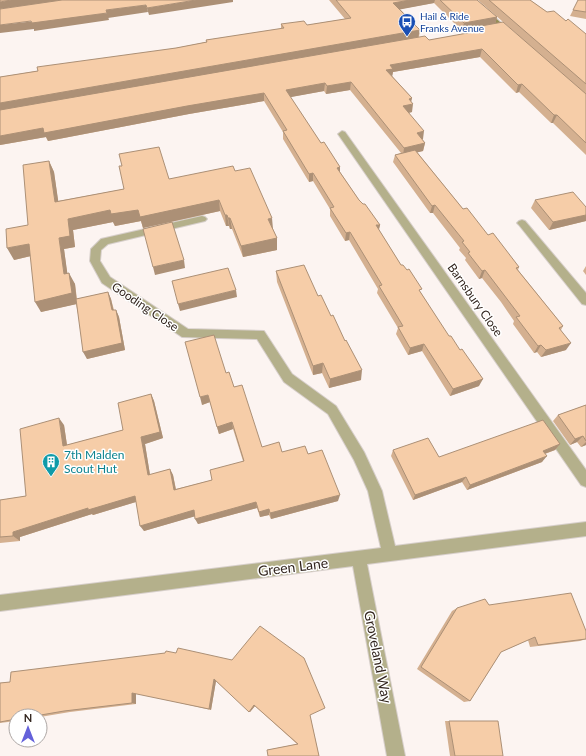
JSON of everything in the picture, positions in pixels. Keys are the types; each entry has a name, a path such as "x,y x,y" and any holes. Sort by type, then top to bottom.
{"street":[{"path":"472,0 499,28 514,37"},
{"name":"Barnsbury Close","path":"342,134 586,481"},
{"name":"Gooding Close","path":"202,219 105,241 96,249 95,262 106,280 186,334 260,334 288,378 332,410 359,456 375,491 390,553"},
{"path":"522,223 586,300"},
{"name":"Green Lane","path":"0,604 586,529"},
{"name":"Groveland Way","path":"359,558 396,756"}],"building":[{"path":"0,0 11,0 0,2"},
{"path":"62,0 196,0 147,8 146,5 106,10 107,13 32,23 31,21 0,25 0,9"},
{"path":"336,0 410,0 393,3 420,30 0,103 0,77 38,71 37,67 176,48 207,42 206,40 284,28 281,24 304,21 307,25 351,18"},
{"path":"440,0 477,0 497,17 464,23"},
{"path":"489,0 530,0 547,12 554,11 566,21 568,19 586,34 586,84"},
{"path":"578,0 586,0 586,12 573,10"},
{"path":"503,22 586,94 586,143 522,84 518,85 482,49 390,65 393,69 386,70 412,98 409,99 413,104 403,106 424,131 417,133 425,143 404,148 351,82 327,86 325,83 286,90 321,143 324,142 340,167 337,168 359,200 365,204 380,225 376,225 401,265 403,265 407,270 409,269 422,289 419,290 449,336 451,336 460,350 462,349 483,379 453,389 424,344 410,348 398,327 403,326 379,286 382,285 350,232 346,233 330,208 334,207 313,173 309,174 283,131 287,130 264,93 44,133 43,128 0,136 0,110 425,36 429,40 473,32 470,28"},
{"path":"159,147 169,179 233,166 235,171 250,168 272,218 268,219 277,238 241,246 230,218 225,215 219,200 140,217 138,210 111,214 110,210 68,219 70,236 59,238 64,274 69,273 72,293 35,302 29,244 7,248 6,229 28,225 23,165 49,161 55,202 124,189 119,166 122,166 119,154"},
{"path":"415,150 463,209 467,208 488,235 493,233 519,267 516,268 563,326 559,328 571,343 546,350 541,345 538,346 516,317 520,316 485,270 482,271 468,253 470,252 462,242 464,241 435,205 432,206 395,155"},
{"path":"573,192 586,207 586,215 553,222 535,200"},
{"path":"172,222 184,260 153,267 143,229"},
{"path":"304,265 318,296 321,295 331,316 333,315 345,341 346,340 362,370 330,379 323,363 313,366 276,271"},
{"path":"228,268 236,290 178,304 172,281"},
{"path":"108,292 112,310 116,310 122,343 83,352 76,299"},
{"path":"214,335 226,373 229,372 234,387 242,385 262,447 279,442 282,452 305,446 308,454 322,450 340,495 270,513 269,509 259,512 256,502 195,519 194,510 140,526 135,496 88,510 88,508 13,532 13,536 0,537 0,500 26,496 20,429 59,418 63,446 123,430 118,403 151,394 160,432 141,437 148,475 170,469 174,490 212,480 210,470 244,461 232,422 217,427 208,395 200,397 185,342"},
{"path":"586,405 586,441 583,436 575,439 558,415"},
{"path":"543,420 560,444 543,451 547,456 470,485 466,477 415,495 393,450 428,438 439,457"},
{"path":"571,593 586,631 586,639 538,645 535,637 501,652 470,701 421,667 457,608 485,599 489,605"},
{"path":"260,626 304,658 325,708 310,715 319,756 268,756 267,750 298,744 254,705 249,712 214,679 209,709 132,693 132,703 48,714 48,708 8,708 8,720 0,722 0,683 10,682 11,672 165,653 166,651 176,653 178,648 232,660"},
{"path":"449,721 498,721 503,756 455,756"}],"place":[{"name":"Hail & Ride Franks Avenue","path":"407,37"},
{"name":"7th Malden Scout Hut","path":"51,477"}]}
